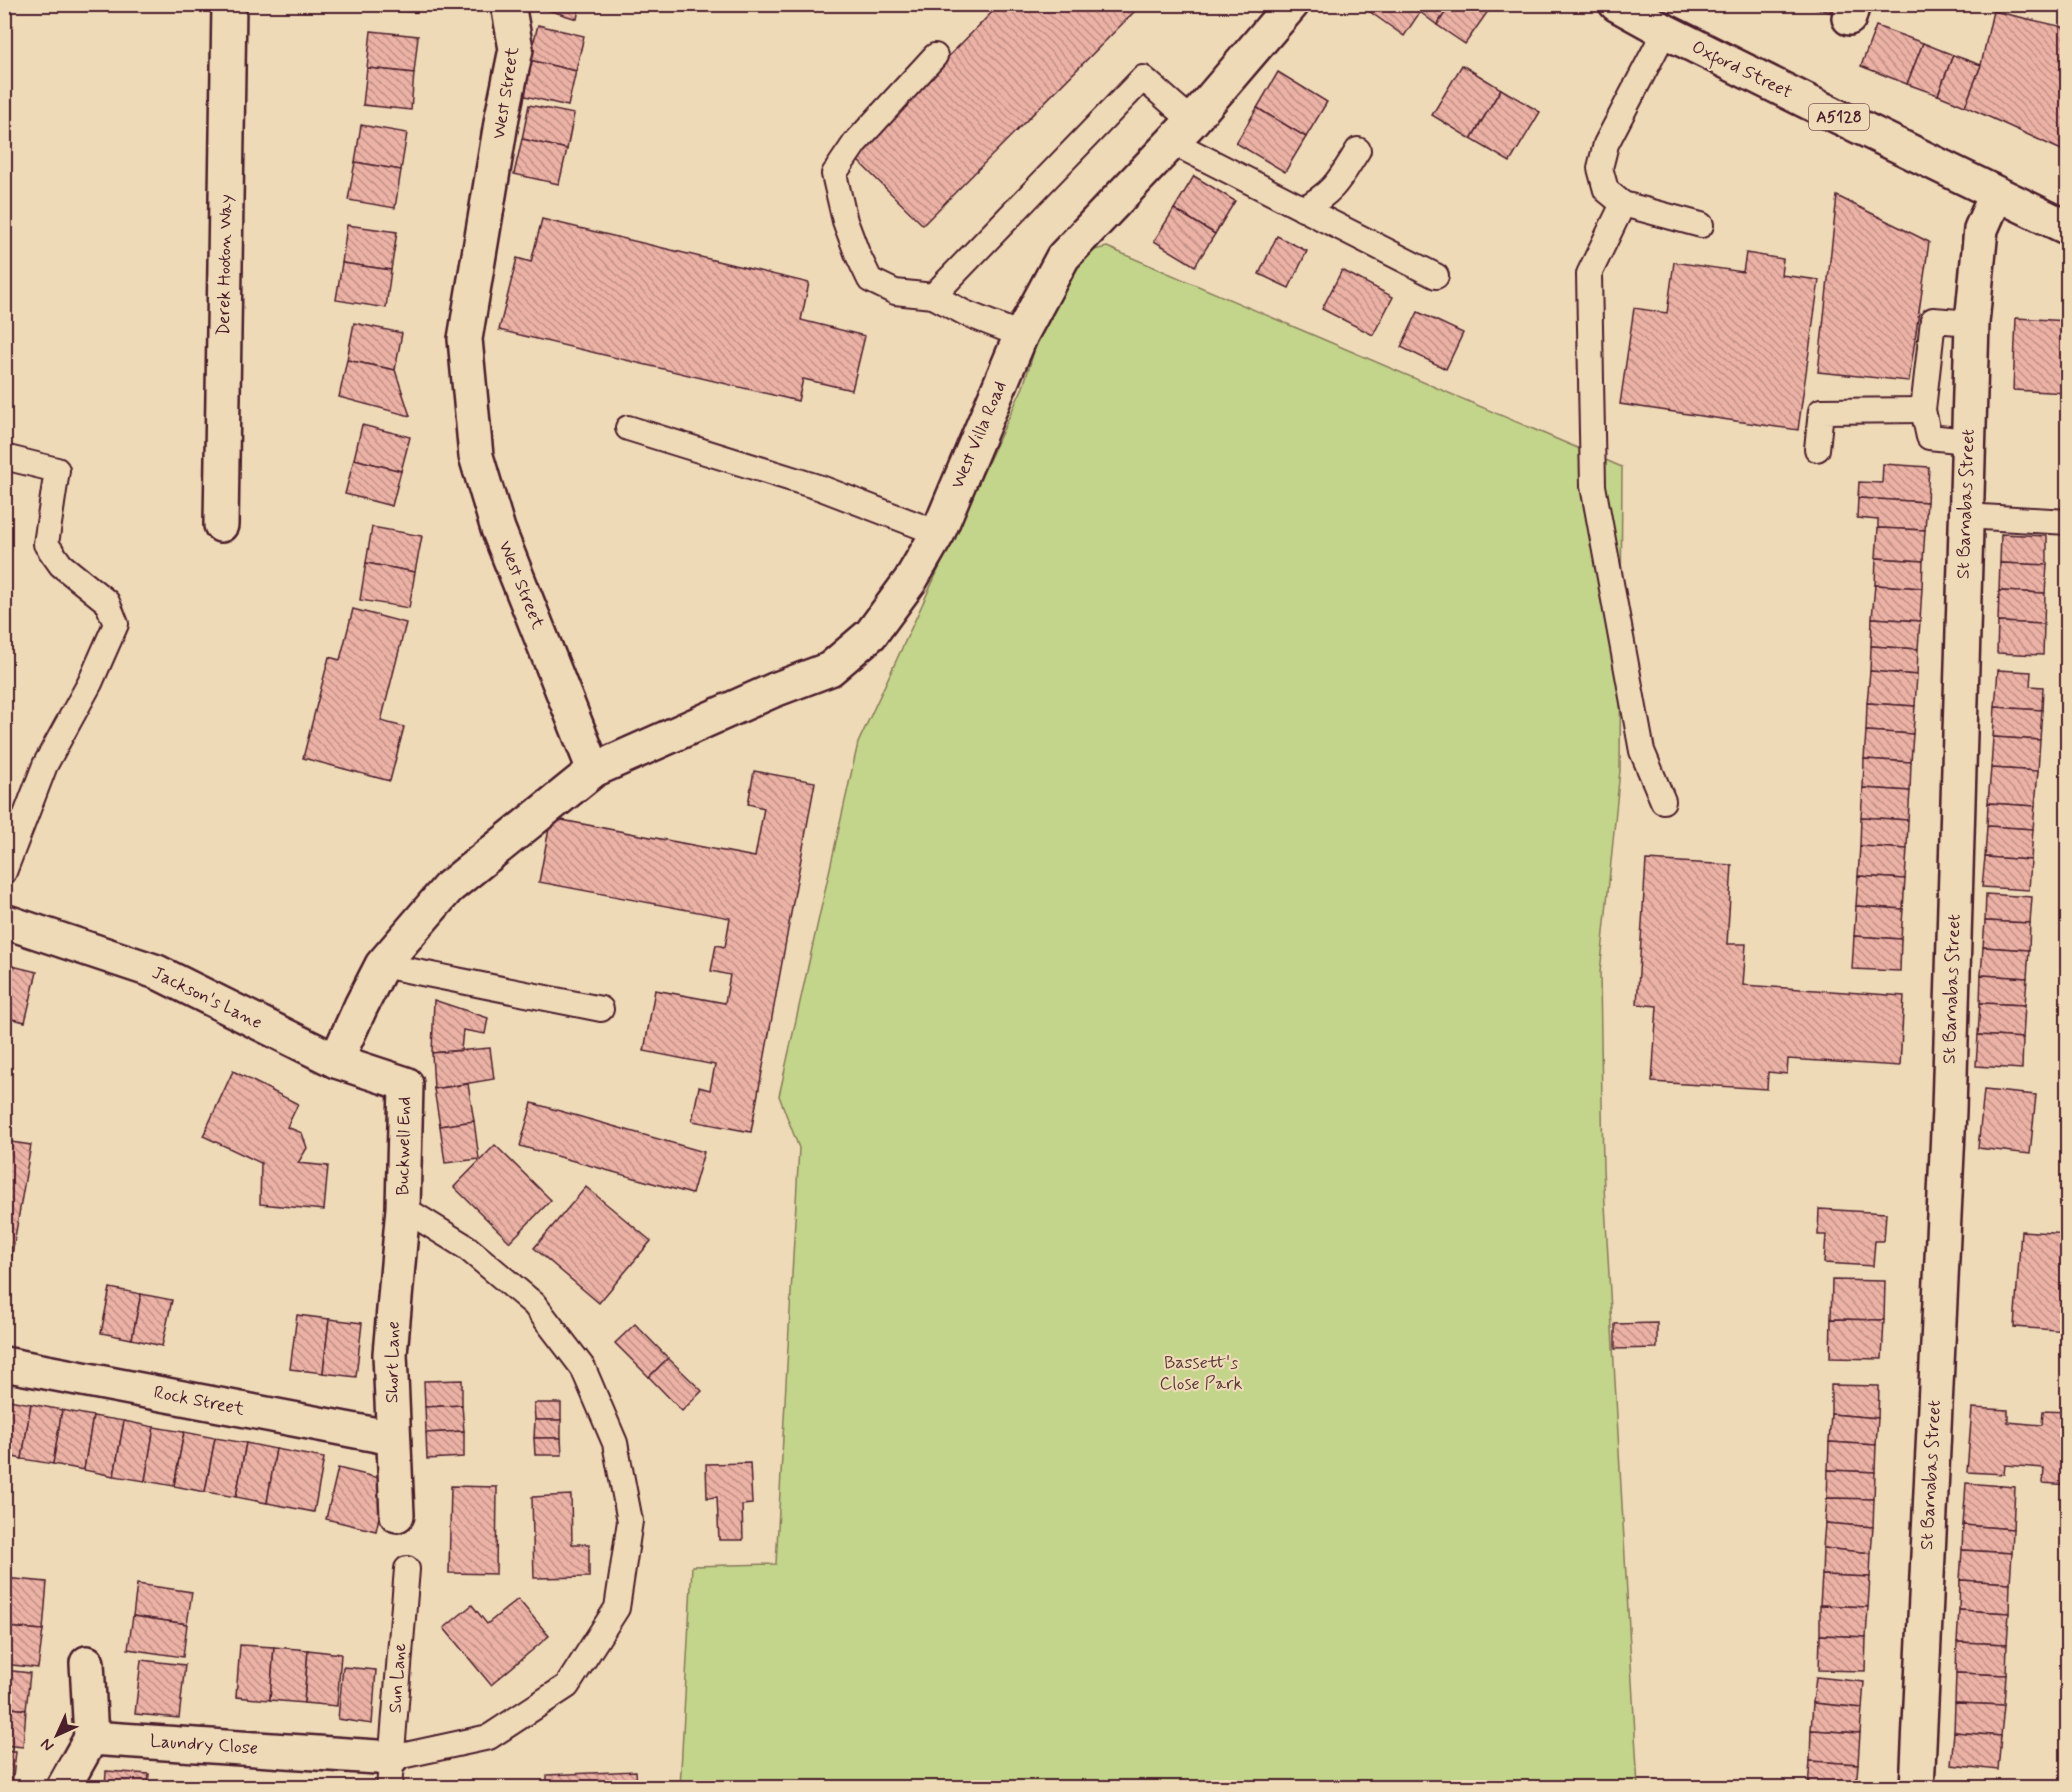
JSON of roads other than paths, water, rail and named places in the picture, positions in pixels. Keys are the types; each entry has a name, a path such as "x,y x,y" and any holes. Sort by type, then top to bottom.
{"street":[{"name":"Derek Hooton Way","path":"221,525 229,4"},
{"name":"West Street","path":"508,4 516,49 502,117 465,339 476,456 498,529 594,770"},
{"name":"West Villa Road","path":"594,770 774,690 830,669 871,634 910,580 938,533 1021,335 1063,257 1182,131 1292,4"},
{"name":"Oxford Street","path":"1616,4 1665,31 1996,195 2066,227"},
{"name":"St Barnabas Street","path":"1917,1788 1948,1110 1972,323 1981,229 1996,195"},
{"path":"336,1061 382,965 448,888 594,770"},
{"name":"Jackson's Lane","path":"4,921 157,972 336,1061 406,1084"},
{"name":"Buckwell End","path":"403,1208 406,1084"},
{"name":"Short Lane","path":"397,1515 390,1354 403,1208"},
{"name":"Rock Street","path":"4,1364 393,1438"},
{"path":"63,1788 92,1738 87,1663"},
{"name":"Laundry Close","path":"92,1738 391,1773"}],"lane":[{"path":"1665,31 1605,144 1600,168 1606,190 1623,204 1701,225"},
{"path":"935,56 855,144 834,174 845,221 870,280 896,292 933,296 965,313 1021,335"},
{"path":"933,296 1143,78 1182,131 1303,209 1436,276"},
{"path":"1303,209 1325,196 1338,182 1358,150"},
{"path":"1623,204 1589,274 1593,486 1642,751 1663,801"},
{"path":"1967,441 1929,437 1923,410 1933,320 1972,323"},
{"path":"1817,449 1821,411 1923,410"},
{"path":"628,428 821,488 938,533"},
{"path":"4,457 57,470 46,544 61,565 107,602 116,624 90,683 45,765 4,872"},
{"path":"1965,516 2067,522"},
{"path":"382,965 601,1010"},
{"path":"391,1773 489,1737 567,1686 617,1608 630,1521 615,1443 583,1368 534,1304 466,1247 403,1208"},
{"name":"Sun Lane","path":"391,1773 407,1569"}],"park label":[{"name":"Bassett's Close Park","path":"1201,1373"}]}
